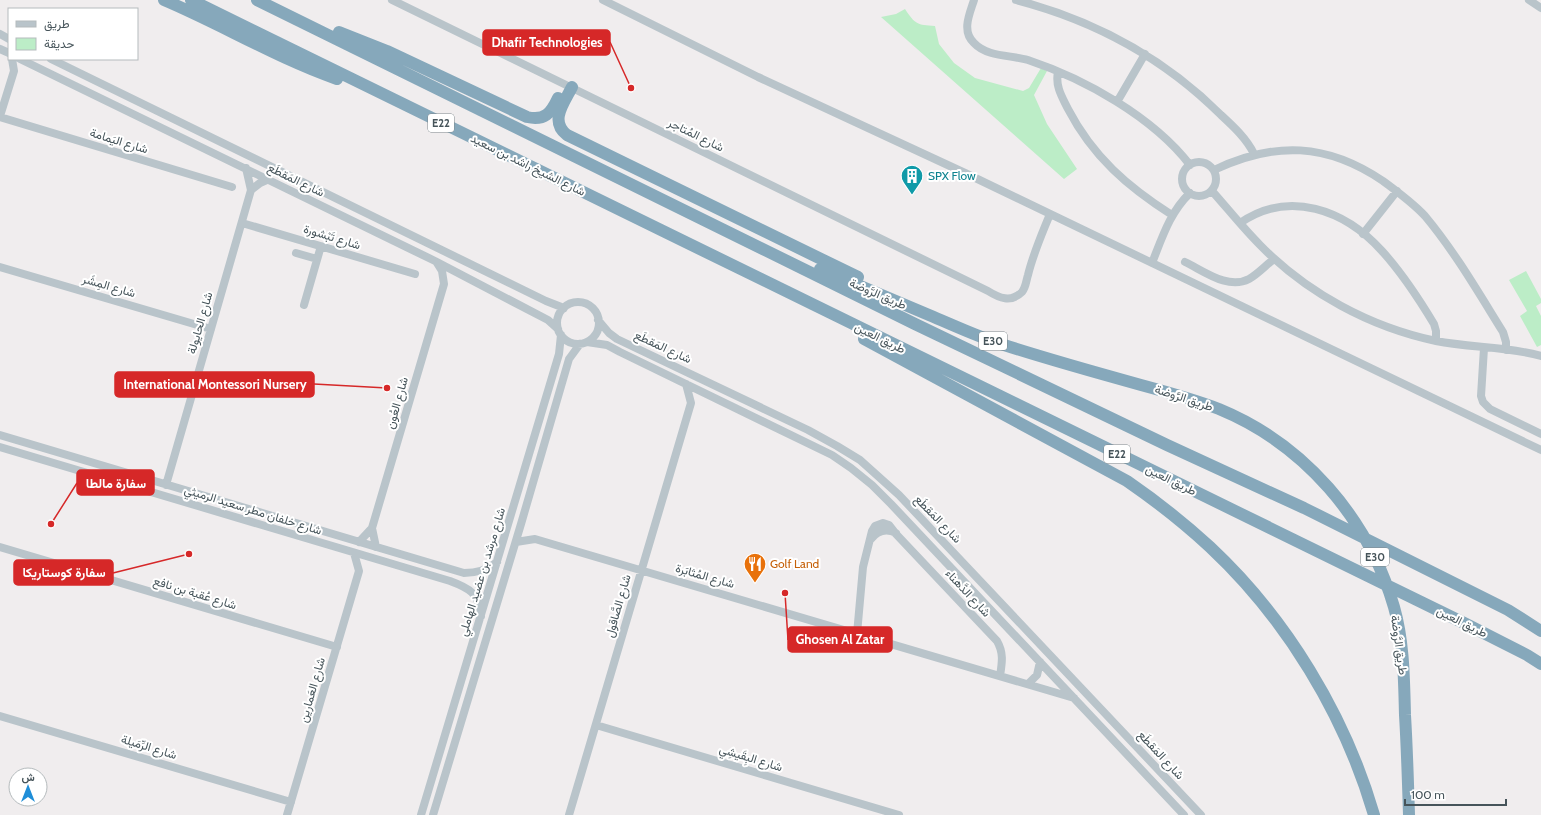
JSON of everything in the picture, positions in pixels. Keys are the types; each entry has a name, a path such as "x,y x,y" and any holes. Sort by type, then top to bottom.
{"highway":[{"path":"164,0 300,65 378,92"},
{"name":"شارع الشيخ راشد بن سعيد","path":"191,0 692,245"},
{"path":"257,0 387,51 527,117 540,118 550,112 568,86"},
{"name":"E22","path":"257,0 922,328 1167,445 1304,508 1508,610 1541,631"},
{"path":"568,86 557,120 562,131 567,135 964,330"},
{"name":"طريق الرَّوضة","path":"699,218 999,344 1192,399 1220,409 1246,422 1290,450 1313,471 1341,502 1362,532 1385,581 1399,630 1405,690 1409,815"},
{"path":"692,245 1127,481 1184,524 1222,559 1264,605 1307,666 1350,747 1367,790 1374,815"},
{"name":"طريق العين","path":"692,245 1464,623 1527,655 1541,664"}],"street":[{"name":"شارع المُتاجر","path":"392,0 1000,298 1014,297 1025,288 1028,275 1050,214"},
{"path":"603,0 751,73 1050,214 1541,450"},
{"path":"974,0 967,22 969,37 974,43 989,51 1028,60 1087,85 1117,102 1154,129 1174,147 1190,165"},
{"path":"1016,0 1079,20 1109,34 1145,54 1187,84 1213,107 1247,143 1254,154"},
{"path":"1528,0 1541,8"},
{"path":"1117,102 1145,54"},
{"path":"12,60 14,71"},
{"path":"0,117 14,71 23,60"},
{"name":"شارع المَقطَع","path":"23,60 435,261 548,320 560,332"},
{"name":"شارع المَقطَع","path":"53,60 362,212 546,301 564,308"},
{"path":"1058,72 1058,85 1066,105 1080,130 1097,153 1127,184 1172,215"},
{"path":"140,117 145,112 157,117 170,117"},
{"name":"شارع اليَمامة","path":"0,117 232,188"},
{"path":"1214,170 1254,154 1293,150 1329,155 1364,170 1396,191 1415,206 1424,216 1460,262 1503,332 1506,342 1506,350"},
{"path":"1194,163 1204,163 1214,170 1216,183 1212,191 1208,194 1199,196 1190,193 1184,186 1182,181 1184,172 1190,165 1194,163"},
{"path":"246,168 252,190 260,183 269,179"},
{"path":"283,187 305,194 362,221 366,218 362,212"},
{"name":"شارع الحايولة","path":"166,485 252,190"},
{"path":"1212,191 1259,245 1274,259 1308,285 1355,313 1390,328 1436,340 1541,356"},
{"path":"1363,234 1396,191"},
{"path":"1152,263 1172,215 1190,193"},
{"path":"1240,223 1263,210 1282,206 1298,205 1322,210 1344,221 1363,234 1390,260 1429,315 1435,327 1436,340"},
{"name":"شارع تَبْشورة","path":"242,223 415,274"},
{"path":"304,305 321,246"},
{"path":"296,253 317,259"},
{"path":"1185,262 1222,280 1236,283 1249,279 1274,259"},
{"path":"435,261 442,271 444,284"},
{"name":"شارع المِشَر","path":"0,267 211,329"},
{"path":"444,284 453,276 460,274"},
{"name":"شارع العُون","path":"359,542 372,528 444,284"},
{"path":"578,303 591,307 596,313 598,320 596,333 593,338 584,343 570,342 560,332 557,321 564,308 570,304 578,303"},
{"name":"شارع المَقطَع","path":"598,320 609,334 617,339 808,430 860,460 899,495 1201,815"},
{"name":"شارع مرشد بن عضيد الهاملي","path":"421,815 559,354 560,332"},
{"name":"شارع المَقطَع","path":"584,343 607,346 801,439 832,455 851,468 872,485 1182,814"},
{"name":"شارع مرشد بن عضيد الهاملي","path":"433,815 516,542 569,358 584,343"},
{"path":"1484,348 1481,396 1485,405 1490,409 1541,434"},
{"path":"686,384 691,403 700,398 710,396"},
{"name":"شارع الصَّاقول","path":"569,815 691,403"},
{"name":"شارع خلفان مطر سعيد الرميثي","path":"0,435 464,573 482,571 497,562"},
{"name":"شارع خلفان مطر سعيد الرميثي","path":"0,447 450,581 465,587 472,592 479,603 481,616"},
{"path":"126,485 126,477 130,474"},
{"name":"شارع الدَّهناء","path":"857,634 863,566 873,529 880,523 889,525 996,641 1002,651 1003,656 1000,676"},
{"name":"شارع المُثابَرة","path":"521,524 527,532 536,539 1075,699"},
{"name":"شارع العُون","path":"372,528 376,547"},
{"name":"شارع المُثابَرة","path":"516,542 536,539"},
{"name":"شارع عُقبة بن نافع","path":"0,547 337,647"},
{"path":"354,553 359,571 373,559"},
{"path":"450,581 453,570"},
{"name":"شارع العَمارين","path":"287,815 359,571"},
{"path":"969,587 970,583 980,581"},
{"path":"1028,684 1037,675 1040,662"},
{"name":"شارع الرِّمَيلة","path":"0,716 291,802"},
{"name":"شارع البِقَيشِي","path":"596,724 899,815"},
{"path":"1134,762 1146,767 1150,764 1150,760"}],"green space":[{"path":"905,9 911,18 917,23 935,26 939,44 954,63 975,78 1023,91 1029,88 1041,68 1047,71 1034,95 1047,124 1077,169 1064,179 881,17 896,14"},
{"path":"1526,271 1541,299 1541,303 1536,306 1541,316 1541,345 1537,347 1520,316 1527,311 1509,280"}],"place":[{"name":"Dhafir Technologies","path":"631,88"},
{"name":"SPX Flow","path":"912,196"},
{"name":"International Montessori Nursery","path":"387,388"},
{"name":"سفارة مالطا","path":"51,524"},
{"name":"سفارة كوستاريكا","path":"189,554"},
{"name":"Golf Land","path":"755,584"},
{"name":"Ghosen Al Zatar","path":"785,593"}]}
